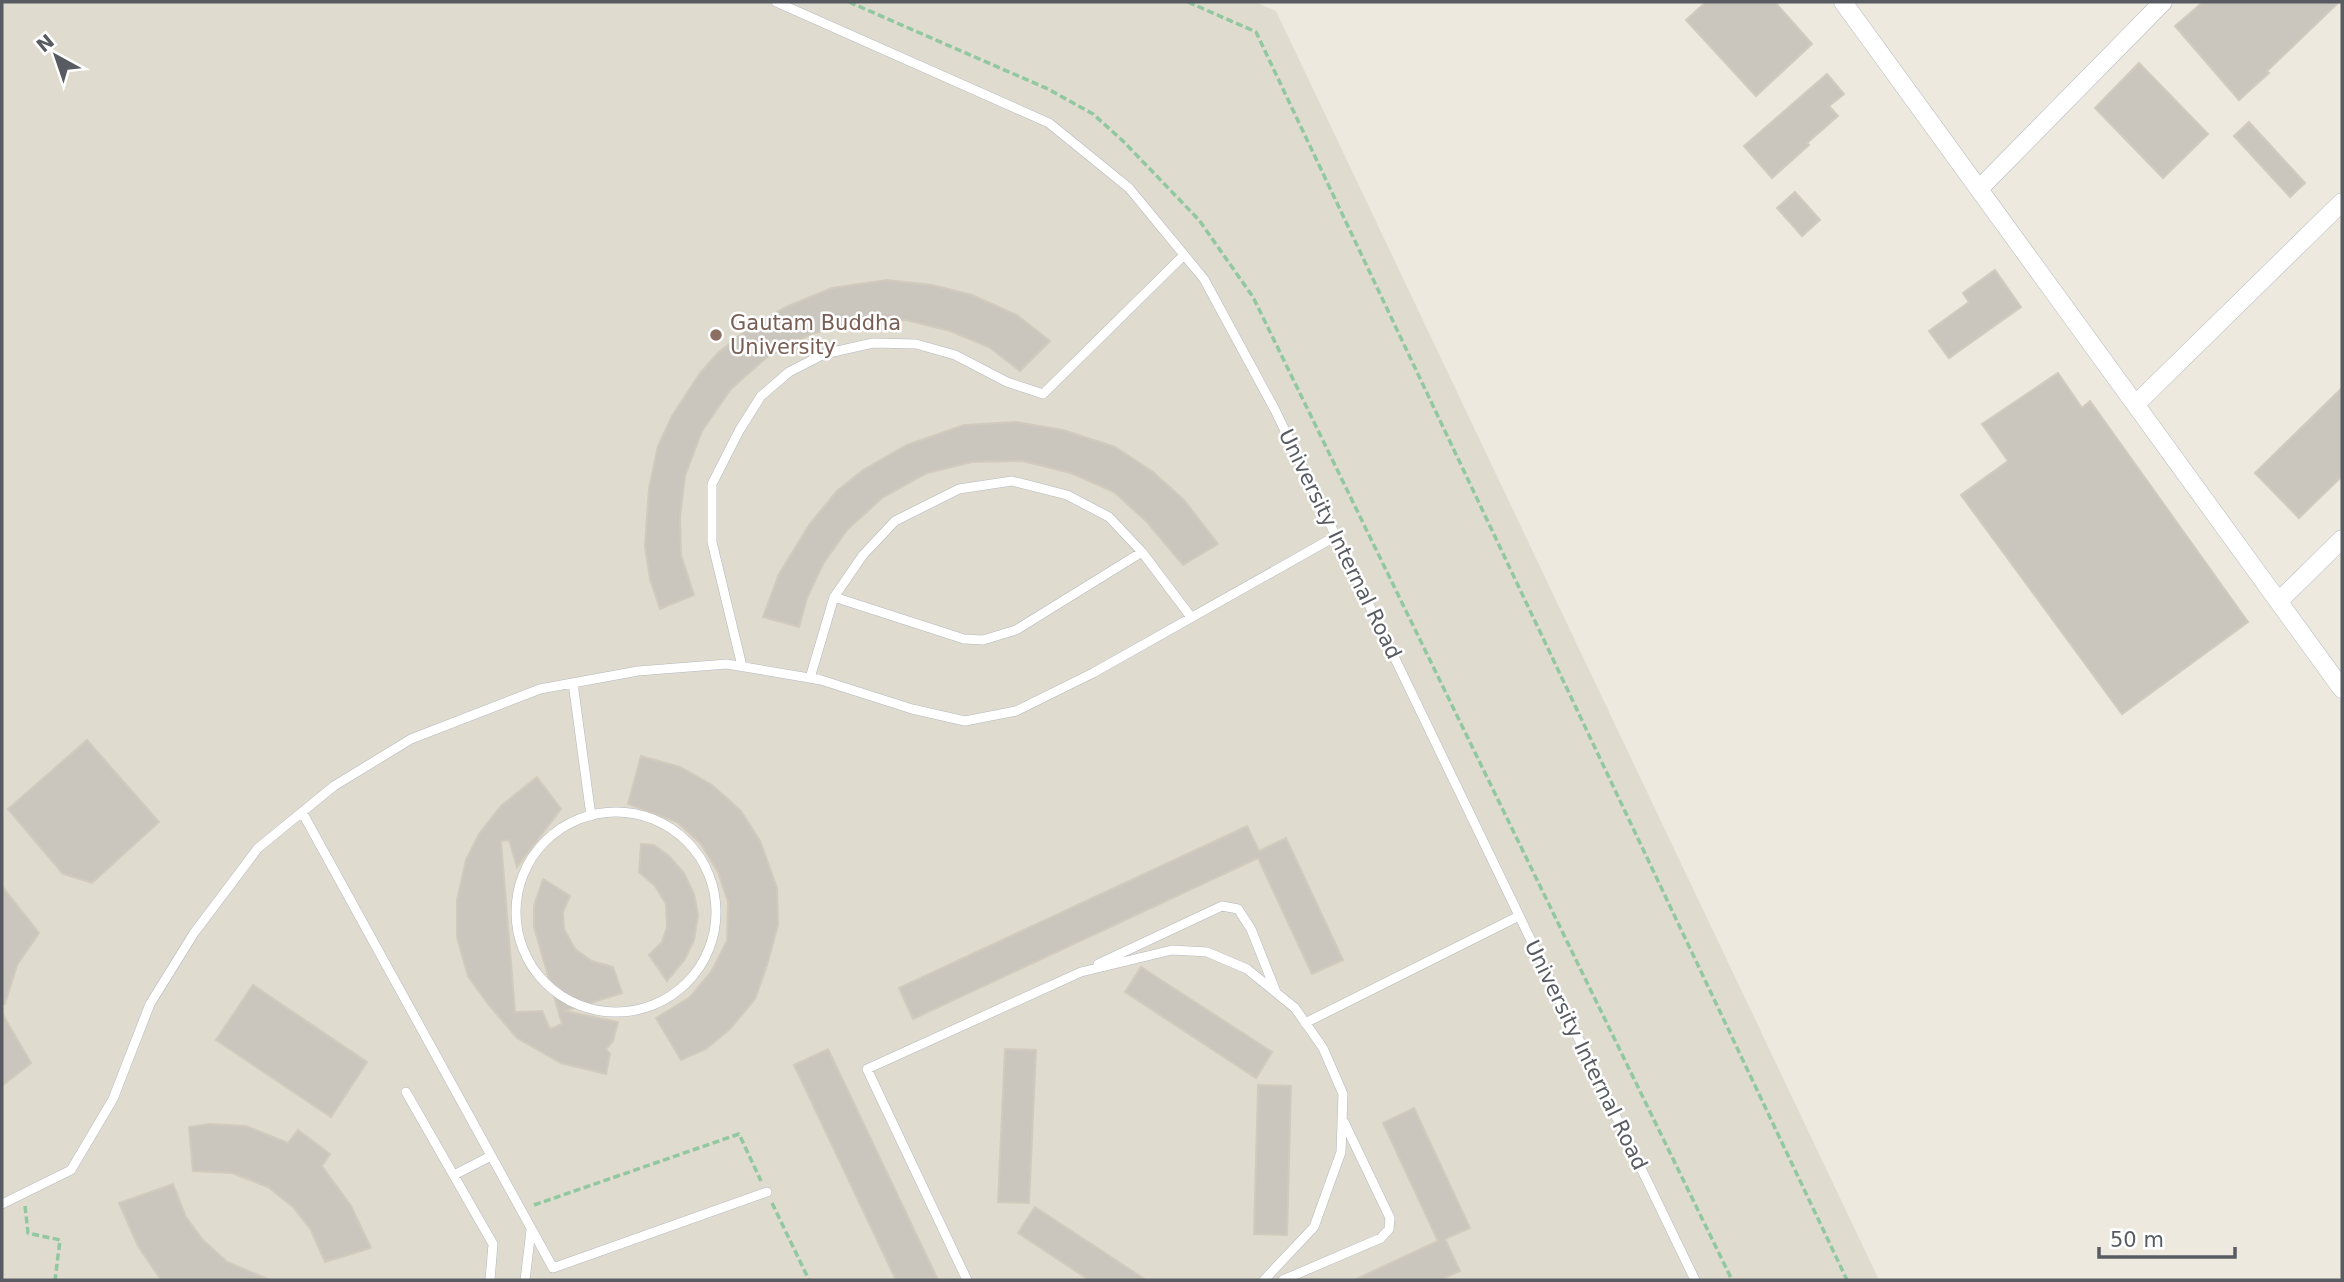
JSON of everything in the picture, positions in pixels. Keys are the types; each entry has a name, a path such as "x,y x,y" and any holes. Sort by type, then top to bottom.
{"street":[{"path":"1843,2 2342,689"},
{"path":"1979,188 2164,2"},
{"path":"2136,404 2342,202"},
{"path":"2279,601 2342,539"}],"lane":[{"name":"University Internal Road","path":"776,2 1049,123 1129,188 1204,279 1268,398 1336,536 1695,1280"},
{"path":"742,666 712,542 712,484 739,431 761,396 789,372 824,354 873,343 916,344 955,355 1007,382 1043,394 1184,255"},
{"path":"810,678 834,597 863,555 895,521 959,489 1012,481 1067,495 1109,517 1142,552 1191,617"},
{"path":"2,1204 71,1170 113,1099 150,1004 194,933 258,848 334,786 411,739 540,689 638,671 727,664 810,678 912,709 965,721 1016,711 1093,673 1336,536"},
{"path":"834,597 964,639 983,640 1016,630 1142,552"},
{"path":"573,683 591,816"},
{"path":"611,811 648,816 684,837 709,872 718,907 712,945 691,980 666,1001 621,1014 585,1009 548,988 525,957 515,918 519,883 541,845 574,820 591,816 611,811"},
{"path":"302,812 553,1268 767,1192"},
{"path":"967,1280 867,1069 1222,906 1238,909 1251,929 1276,992"},
{"path":"1305,1023 1519,916"},
{"path":"1081,972 1172,950 1208,953 1247,969 1276,992 1295,1008 1323,1048 1343,1094 1341,1152 1314,1227 1264,1280"},
{"path":"406,1092 493,1244 490,1280"},
{"path":"1283,1280 1381,1237 1389,1229 1390,1218 1342,1119"},
{"path":"454,1175 491,1156"},
{"path":"525,1280 531,1230"}],"path":[{"path":"1188,2 1256,32 1847,1280"},
{"path":"520,1210 739,1134 809,1280"},
{"path":"23,1194 28,1233 60,1240 55,1280"}],"shaded area":[{"name":"Gautam Buddha University","path":"2,2 1255,2 1276,11 1879,1280 2,1280"}],"building":[{"path":"1706,2 1775,2 1812,44 1756,96 1686,20"},
{"path":"2203,2 2339,2 2239,100 2175,26"},
{"path":"2139,63 2208,134 2163,178 2095,108"},
{"path":"1827,74 1844,94 1829,106 1838,116 1772,178 1744,146"},
{"path":"2249,122 2305,183 2290,197 2234,136"},
{"path":"1795,192 1820,220 1802,236 1777,208"},
{"path":"1995,270 2021,307 1949,358 1929,331 1969,302 1963,293"},
{"path":"887,280 932,285 972,295 1017,315 1050,341 1020,371 989,347 950,331 906,320 859,323 811,334 766,358 731,389 702,431 685,476 680,517 681,555 694,595 660,609 650,579 645,546 649,489 658,446 672,416 700,373 718,353 744,332 786,307 832,288"},
{"path":"2058,373 2082,408 2090,401 2248,622 2122,714 1961,495 2008,461 1982,424"},
{"path":"2342,388 2342,476 2299,518 2255,473"},
{"path":"1016,422 1063,430 1115,447 1153,472 1184,500 1218,544 1183,565 1147,522 1114,492 1071,473 1023,461 972,462 927,473 882,498 847,530 823,564 807,598 799,627 763,617 779,574 809,525 837,491 863,470 907,445 964,425"},
{"path":"87,740 159,822 92,883 63,874 8,809"},
{"path":"641,756 680,767 712,785 741,811 760,841 777,888 778,925 755,999 730,1029 706,1049 681,1060 656,1018 690,997 711,972 727,941 728,902 718,872 701,844 677,822 628,804"},
{"path":"537,777 561,809 517,867 509,840 501,841 515,1012 542,1011 550,1029 562,1024 534,927 534,906 543,879 570,896 563,912 564,929 575,949 592,961 613,967 622,993 565,1011 618,1022 613,1041 606,1049 610,1054 606,1074 561,1063 517,1038 468,976 457,937 457,900 466,860 479,834 501,806"},
{"path":"1247,826 1259,851 1286,838 1343,960 1312,974 1258,858 913,1019 899,988"},
{"path":"641,844 654,845 669,856 684,873 694,894 698,915 694,940 685,959 667,981 649,955 662,942 667,927 666,904 655,886 639,872"},
{"path":"2,886 39,933 17,965 5,1004 2,1004"},
{"path":"1141,967 1272,1052 1256,1078 1125,992"},
{"path":"253,985 367,1062 331,1117 216,1040"},
{"path":"2,1013 31,1063 2,1086"},
{"path":"828,1049 938,1280 896,1280 794,1065"},
{"path":"1005,1049 1036,1050 1029,1203 998,1202"},
{"path":"1258,1085 1291,1086 1287,1235 1254,1234"},
{"path":"1414,1108 1470,1228 1445,1239 1460,1271 1440,1280 1354,1280 1438,1241 1383,1123"},
{"path":"209,1124 246,1126 288,1143 298,1130 330,1154 322,1166 351,1206 371,1248 325,1262 311,1230 293,1207 268,1187 232,1173 193,1171 189,1127"},
{"path":"173,1184 186,1217 203,1240 227,1262 270,1280 161,1280 138,1246 119,1203"},
{"path":"1035,1207 1146,1280 1089,1280 1018,1233"}],"place":[{"name":"Gautam Buddha University","path":"716,335"}]}
